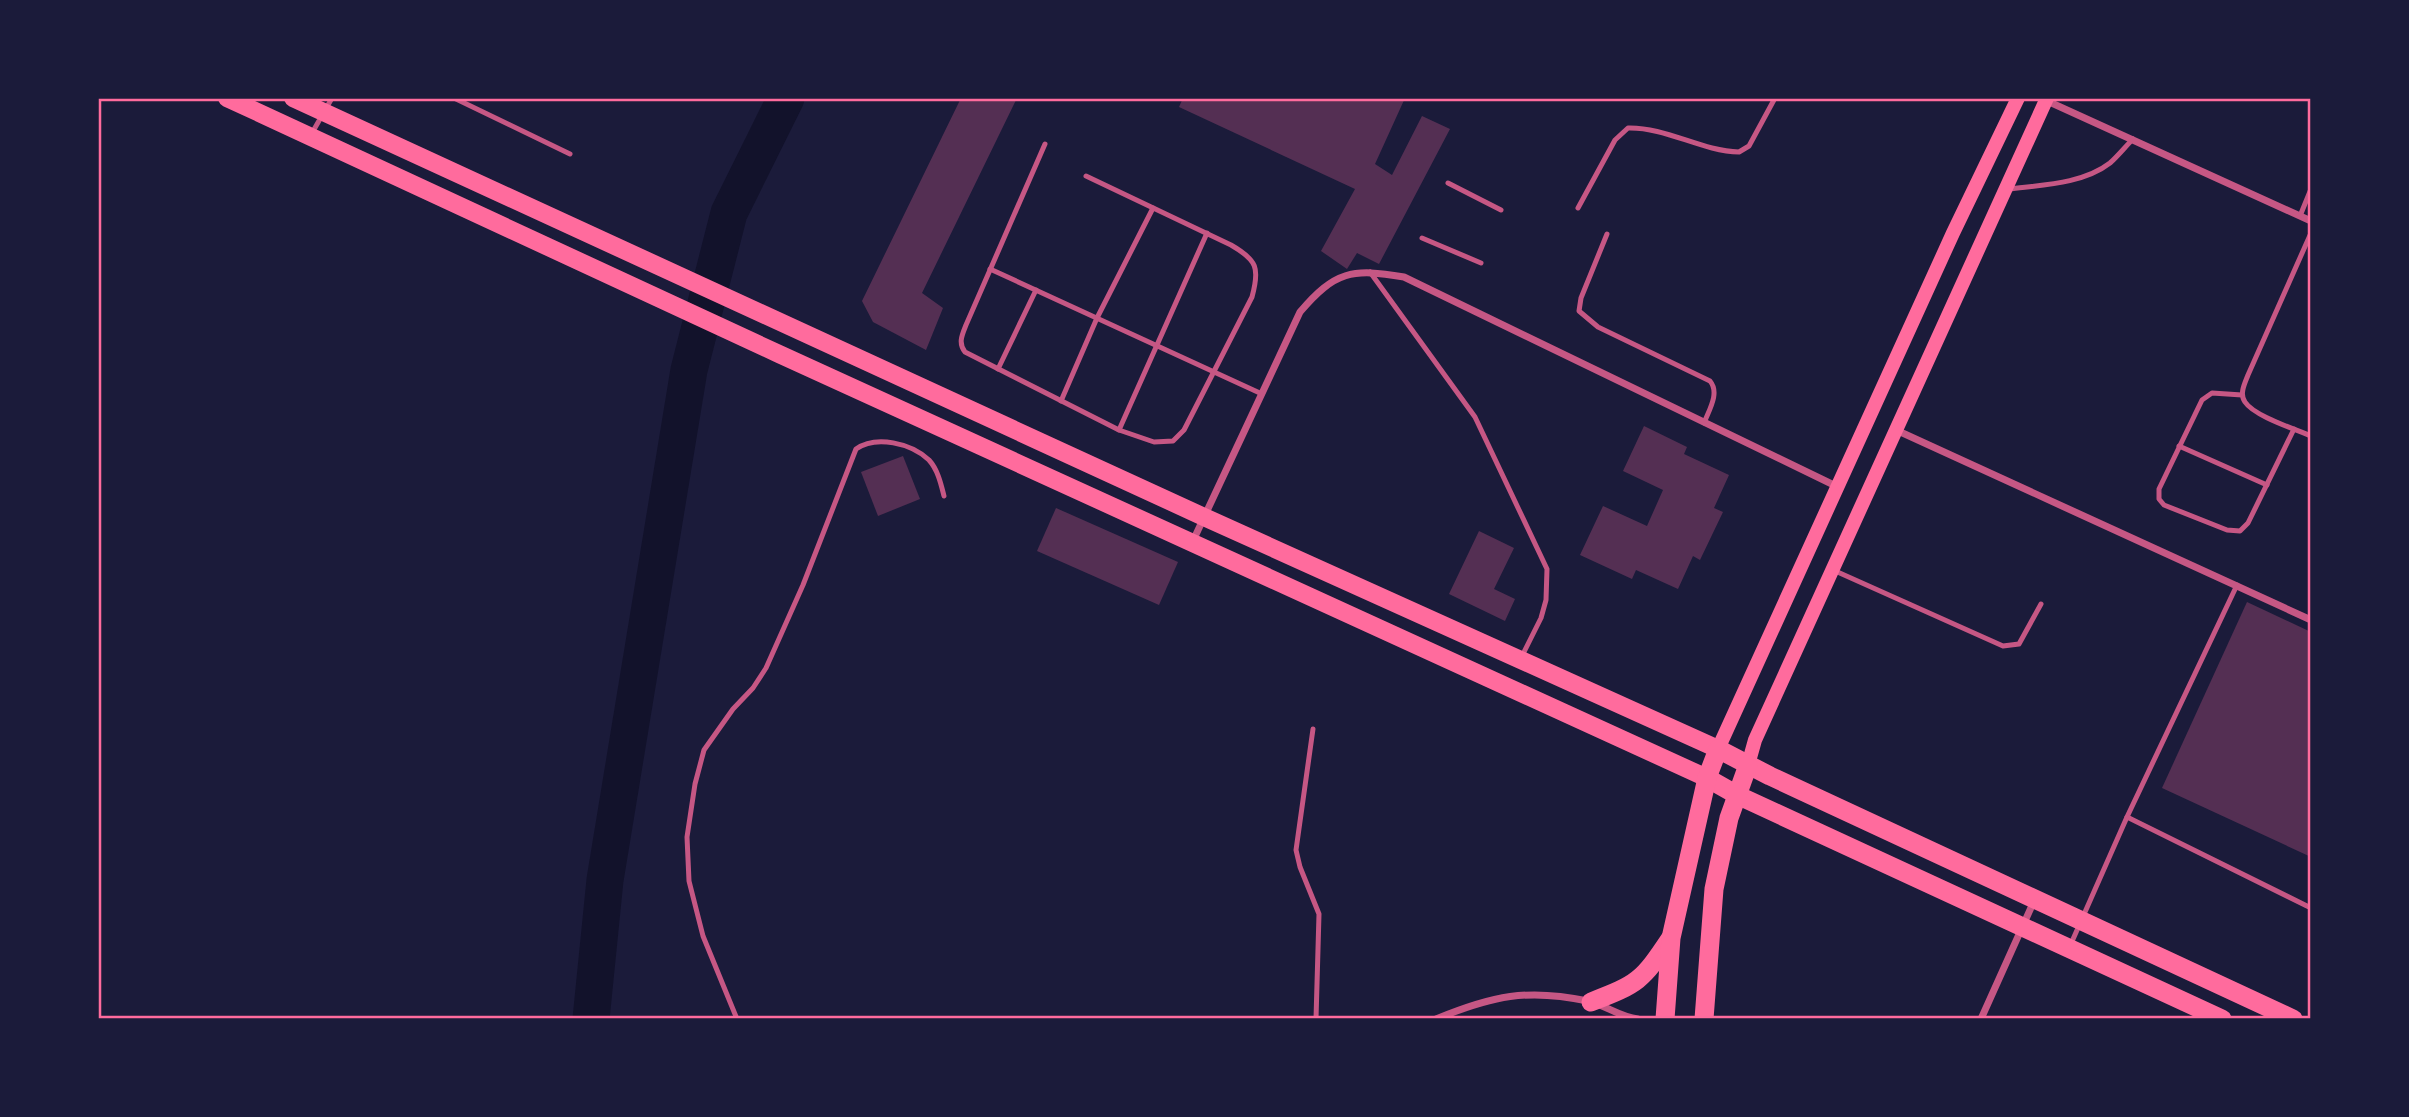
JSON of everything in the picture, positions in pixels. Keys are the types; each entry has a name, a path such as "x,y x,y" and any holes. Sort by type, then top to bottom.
{"highway":[{"path":"1665,1019 1671,938 1707,778 1718,749 2292,1019"},
{"path":"1704,1019 1714,890 1729,817 1748,765"},
{"path":"1707,778 1737,795 2222,1019"},
{"path":"1591,1002 1634,984 1650,969 1671,938"}],"main road":[{"path":"227,98 779,354 1707,778"},
{"path":"293,98 329,105 653,263 1204,517 1718,749 1953,233 2018,98"},
{"path":"1748,765 1755,740 2045,99"}],"street":[{"path":"2045,99 2311,221"},
{"path":"1192,543 1300,312 1333,280 1369,271 1404,277 1839,488"},
{"path":"1896,430 2311,620"},
{"path":"1980,1019 2035,900"},
{"path":"1436,1019 1465,1007 1503,997 1534,993 1591,1002 1628,1018 1638,1019"}],"lane":[{"path":"454,98 570,155"},
{"path":"1578,208 1615,140 1628,128 1639,128 1727,152 1739,152 1749,146 1775,98"},
{"path":"311,136 329,105"},
{"path":"2006,189 2049,184 2095,172 2109,163 2133,139"},
{"path":"1045,144 961,338 962,348 965,352 1119,430 1154,442 1173,441 1184,430 1252,297 1257,278 1255,265 1248,254 1086,176"},
{"path":"1448,183 1501,210"},
{"path":"2300,216 2311,189"},
{"path":"1061,401 1097,318 1153,208"},
{"path":"1119,430 1207,233"},
{"path":"2311,233 2248,375 2242,395 2245,403 2255,412 2311,436"},
{"path":"1607,234 1581,298 1579,311 1598,327 1710,381 1715,392 1704,423"},
{"path":"1422,237 1481,262"},
{"path":"990,269 1262,394"},
{"path":"1369,271 1475,418 1547,569 1546,600 1541,618 1520,661"},
{"path":"998,369 1036,290"},
{"path":"2242,395 2212,393 2206,396 2198,407 2160,489 2159,499 2164,505 2235,531 2248,523 2294,429"},
{"path":"737,1019 703,936 690,881 687,837 689,811 704,750 766,668 803,585 856,449 865,443 879,441 916,452 929,461 938,475 944,496"},
{"path":"2179,446 2267,485"},
{"path":"1833,570 2003,646 2020,643 2041,604"},
{"path":"2069,949 2127,817 2237,585"},
{"path":"1313,729 1296,850 1319,914 1316,1019"},
{"path":"2127,817 2311,908"}],"building":[{"path":"961,98 1017,98 922,293 943,308 926,350 873,322 862,301"},
{"path":"1183,98 1405,98 1375,164 1392,175 1422,116 1450,129 1379,264 1357,253 1347,269 1321,251 1355,189 1179,107"},
{"path":"1644,426 1687,447 1684,454 1729,475 1714,508 1723,512 1700,560 1693,556 1678,589 1636,570 1632,579 1580,555 1603,506 1647,526 1663,490 1623,471"},
{"path":"903,456 920,499 878,516 861,472"},
{"path":"1056,508 1178,562 1159,605 1037,551"},
{"path":"1479,531 1514,548 1494,589 1515,599 1505,621 1449,594"},
{"path":"2247,602 2311,632 2311,857 2162,788"}],"waterway":[{"path":"591,1019 605,880 689,370 729,213 786,98"}]}
